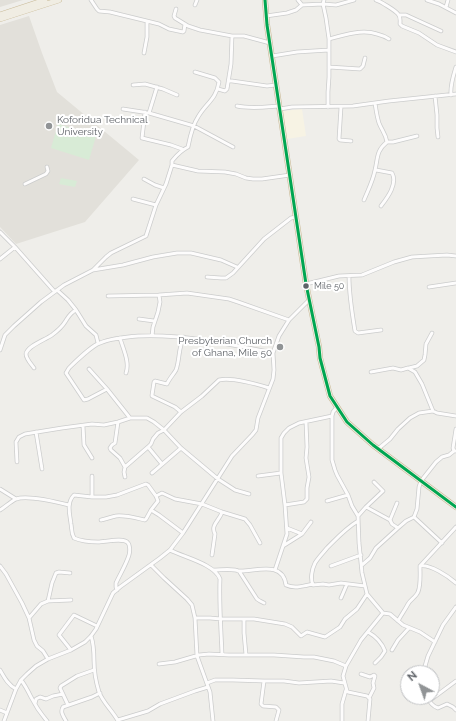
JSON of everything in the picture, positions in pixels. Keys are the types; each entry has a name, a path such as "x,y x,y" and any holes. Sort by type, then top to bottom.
{"highway":[{"path":"0,15 45,0"},
{"path":"0,20 59,0"},
{"path":"264,0 263,7 266,16 306,284 320,358 330,396 347,422 373,445 455,504"}],"street":[{"path":"91,0 99,11 110,12 148,21 159,24 168,29 183,32 185,24"},
{"path":"195,5 197,0"},
{"path":"298,0 302,5"},
{"path":"266,16 287,14 296,10 302,5 323,2 336,5 354,0"},
{"path":"376,0 384,1 384,4 398,14 400,17 400,24 402,26 456,52"},
{"path":"427,0 446,7 456,13"},
{"path":"446,7 448,0"},
{"path":"323,2 329,39 328,107"},
{"path":"176,9 174,16 175,18 188,26 232,36 244,36 270,43"},
{"path":"399,16 406,16 441,31"},
{"path":"144,53 148,21"},
{"path":"329,39 363,32 376,33 389,39"},
{"path":"218,89 226,90 229,81 232,36"},
{"path":"272,56 297,52 329,50"},
{"path":"329,67 360,69 363,66 365,58"},
{"path":"451,95 452,80 456,67"},
{"path":"93,270 111,253 146,236 156,205 166,184 172,161 182,149 188,147 198,116 217,93 219,82 217,79 195,72"},
{"path":"229,81 267,86 276,85"},
{"path":"133,85 142,84 157,87 177,95"},
{"path":"157,87 147,112 141,136 142,138 182,149"},
{"path":"237,106 245,108 341,107 456,94"},
{"path":"435,96 438,137"},
{"path":"375,103 379,124 386,135 387,142"},
{"path":"341,107 339,139 351,141"},
{"path":"123,109 147,112 194,126 233,147"},
{"path":"364,200 376,170 381,148 387,142 417,136"},
{"path":"172,165 198,171 225,172 253,179 290,175"},
{"path":"25,184 46,174 48,171 47,167"},
{"path":"376,170 392,174 394,176 392,189 381,206"},
{"path":"144,178 155,185 164,188"},
{"path":"133,199 156,205"},
{"path":"207,277 226,278 233,273 264,240 291,218 296,217"},
{"path":"0,232 56,291 68,300 86,326 96,335 98,343"},
{"path":"0,259 15,247"},
{"path":"0,350 5,335 14,326 56,291 72,280 93,270 177,253 191,254 221,260 237,267"},
{"path":"306,284 339,276 367,274 394,262 412,257 435,255 456,256"},
{"path":"349,276 350,297 355,331 358,333 381,330"},
{"path":"429,287 456,283"},
{"path":"108,296 187,293 229,299 289,320"},
{"path":"152,336 154,321 160,302 160,295"},
{"path":"4,721 6,713 21,680 36,666 48,659 79,646 91,636 112,595 170,550 183,534 232,456 256,430 258,418 273,379 273,353 279,336 289,320 309,300"},
{"path":"34,368 27,357 26,354 28,351 35,344 54,334 65,322 71,312 76,310"},
{"path":"140,319 154,321"},
{"path":"372,372 393,368 401,370 417,366 424,360 426,355 426,344 432,333"},
{"path":"107,389 84,400 66,373 69,368 98,343 120,338 152,336 184,337 273,353"},
{"path":"181,412 175,407 152,395 155,381 156,380 167,384 174,372 184,337"},
{"path":"120,338 127,362 128,368 126,373"},
{"path":"415,372 417,366"},
{"path":"408,368 415,372 422,384 433,411"},
{"path":"89,369 130,418"},
{"path":"125,467 151,444 153,438 158,433 164,430 181,412 202,396 219,380 242,381 269,388"},
{"path":"337,407 332,416 332,460 337,475 358,516 362,573 367,594 383,613 390,614 409,628 420,632 435,642"},
{"path":"378,449 410,418 420,413 433,411 456,416"},
{"path":"275,570 287,534 281,473 281,438 289,428 306,422 332,416"},
{"path":"17,462 17,439 25,434 83,426 104,425 130,418 146,418 164,430 181,448 218,479 235,490 249,494"},
{"path":"118,422 115,443 110,448 120,458 125,467 125,477"},
{"path":"285,505 304,502 307,499 309,477 306,458 306,422"},
{"path":"83,426 84,445 92,458"},
{"path":"362,565 370,558 376,548 398,528 414,517 417,509 421,481 436,462 442,457 455,451 453,448 456,430"},
{"path":"36,432 42,469"},
{"path":"148,446 162,464"},
{"path":"152,473 181,448"},
{"path":"258,476 281,473"},
{"path":"92,476 92,497"},
{"path":"358,516 383,491 374,482"},
{"path":"101,520 114,516 144,520 158,501 156,496 146,484 117,495 92,497 72,496 69,505 72,533 74,538 99,542 124,540 129,544 129,553 116,583 117,590"},
{"path":"0,489 16,499"},
{"path":"156,496 162,493 175,499 202,504 245,519 260,543"},
{"path":"326,501 348,495"},
{"path":"0,510 16,499 24,497 69,505"},
{"path":"390,520 397,502"},
{"path":"366,507 390,520 392,524 398,528"},
{"path":"151,510 183,534"},
{"path":"212,555 215,534 213,528 219,520 222,512"},
{"path":"414,517 442,543"},
{"path":"312,584 313,570 316,561 342,532 358,521"},
{"path":"283,546 302,534 311,522"},
{"path":"398,621 408,603 419,591 420,566 456,527"},
{"path":"287,528 302,534"},
{"path":"170,550 199,562 219,576 222,654"},
{"path":"331,566 361,555"},
{"path":"151,565 192,605 195,618 197,656 210,692 213,721"},
{"path":"420,566 425,565 430,567 452,579 456,583"},
{"path":"0,566 6,574 29,618 34,640 48,659"},
{"path":"211,570 275,570 284,576 286,585 288,586 299,587 312,584 329,585 341,583 365,586"},
{"path":"239,571 260,602 264,603"},
{"path":"48,601 56,573 70,573"},
{"path":"341,598 347,584"},
{"path":"195,618 254,619 285,624 292,627 301,636 307,632 324,637 340,627 345,619 357,609 367,594"},
{"path":"29,618 41,604 48,601 70,600"},
{"path":"425,665 428,656 443,625 455,608"},
{"path":"342,721 342,704 346,690 343,676 346,666 361,640 383,613"},
{"path":"71,650 59,635 74,615 97,626"},
{"path":"244,619 246,655"},
{"path":"392,650 398,640 409,628"},
{"path":"368,632 380,643 385,651 375,663"},
{"path":"91,636 94,651 94,670 100,693 104,702 118,720 148,711 160,704 208,687"},
{"path":"159,664 209,654 222,654 304,657 314,656 346,666"},
{"path":"0,670 11,687 16,689"},
{"path":"68,705 60,688 77,676 94,670"},
{"path":"361,674 370,677 375,676 373,683 374,688 369,698 368,721"},
{"path":"21,680 27,687 30,696 47,721"},
{"path":"207,683 218,680 284,681 299,683 331,681 344,683"},
{"path":"264,681 261,704 263,706 276,707 279,710 276,721"},
{"path":"440,693 456,681"},
{"path":"346,690 348,692 369,698"},
{"path":"66,721 62,716 61,711 63,707 100,693"},
{"path":"35,704 36,699 38,698 46,699 63,694"},
{"path":"432,705 438,708 447,704 456,710"},
{"path":"453,707 456,704"},
{"path":"0,710 6,713"}],"shaded area":[{"path":"0,0 23,0 0,7"},
{"name":"Koforidua Technical University","path":"29,16 57,92 139,160 85,222 16,244 0,227 0,25"},
{"path":"302,109 306,136 287,139 283,111"}],"green space":[{"path":"58,124 96,136 89,160 51,148"},
{"path":"61,178 77,181 75,187 59,184"}],"transit line":[{"path":"265,0 267,25 306,284 320,358 330,396 347,422 373,445 456,507"}],"place":[{"name":"Koforidua Technical University","path":"49,126"},
{"name":"Mile 50","path":"306,286"},
{"name":"Presbyterian Church of Ghana, Mile 50","path":"280,347"}]}
